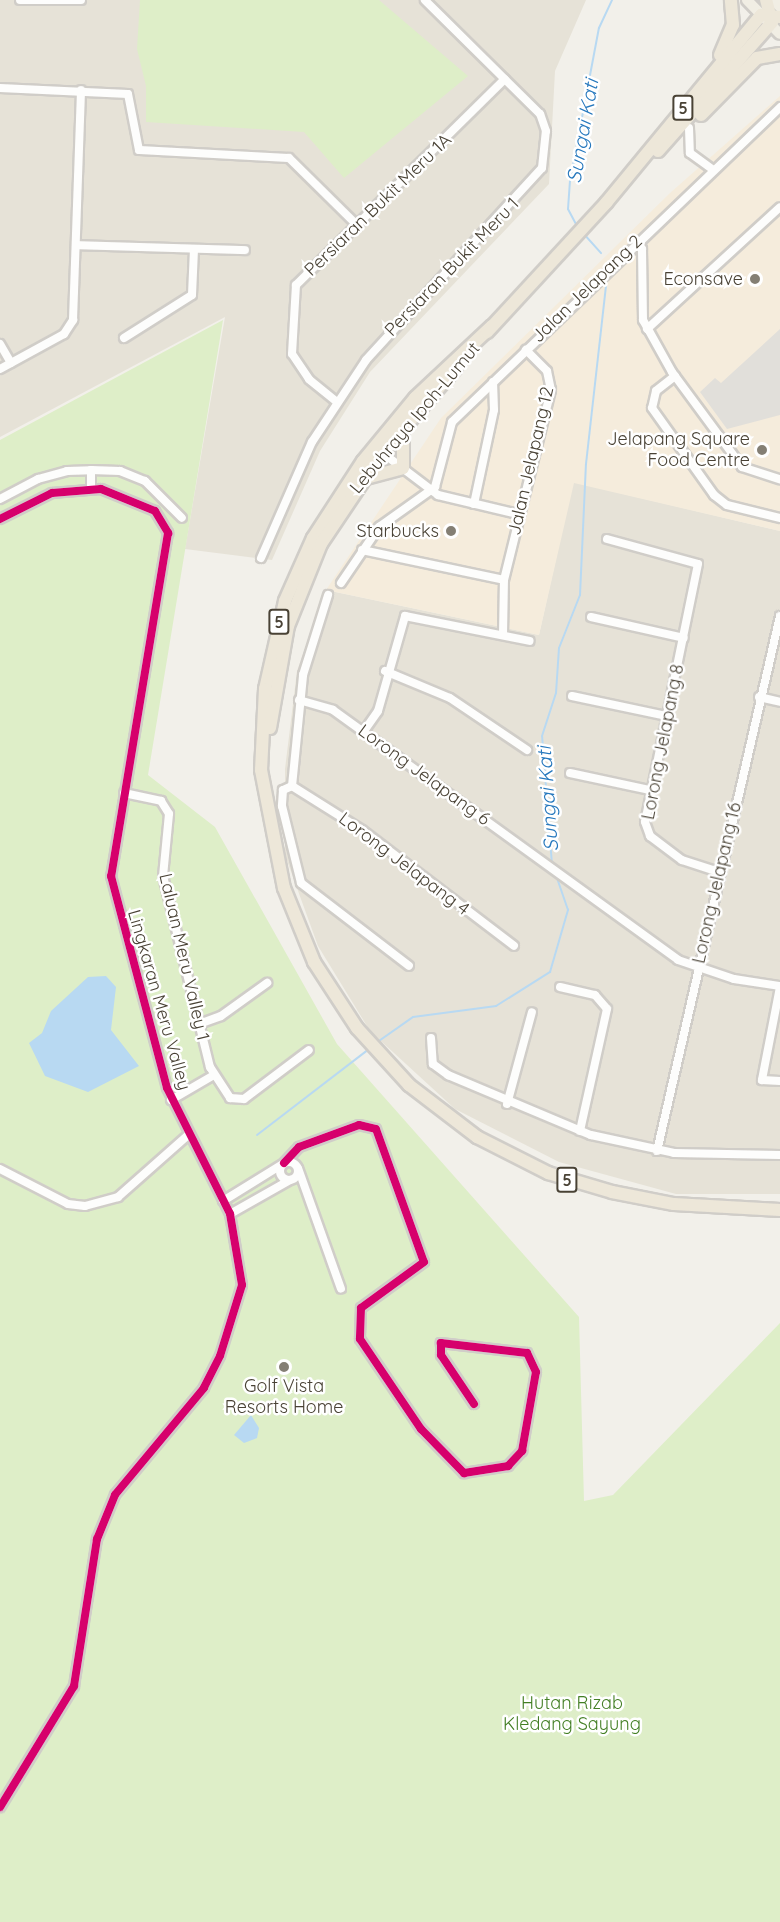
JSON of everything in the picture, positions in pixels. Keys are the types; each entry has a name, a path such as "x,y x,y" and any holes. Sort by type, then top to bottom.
{"highway":[{"path":"681,110 726,45 733,25 731,0"},
{"path":"766,0 773,13"},
{"name":"Lebuhraya Ipoh-Lumut","path":"268,822 270,730 288,626 311,563 378,450 404,426 492,326 606,203 681,110 773,13"},
{"name":"Lebuhraya Ipoh-Lumut","path":"606,203 644,167 773,13"},
{"path":"644,167 689,128 757,58 780,54"},
{"name":"Lebuhraya Ipoh-Lumut","path":"492,326 434,379 378,450 313,538 285,601 263,711 261,770 268,822 303,940 357,1028 387,1064 454,1123 548,1173 644,1199 780,1210"},
{"path":"362,480 383,470 403,468 404,426"}],"main road":[{"path":"747,0 773,13 780,34"}],"street":[{"path":"20,0 81,0"},
{"name":"Persiaran Bukit Meru 1","path":"261,558 300,466 337,402 380,342 538,177 543,119 425,0"},
{"name":"Persiaran Bukit Meru 1A","path":"337,402 309,379 292,354 292,297 299,282 505,79"},
{"path":"0,88 128,94 133,138 146,153 295,161 357,225"},
{"path":"0,369 71,326 81,90"},
{"name":"Jalan Jelapang 2","path":"432,491 449,428 636,241 778,107"},
{"path":"689,128 690,153 712,169"},
{"path":"646,328 780,207"},
{"path":"636,241 642,249 646,328 675,376 742,467 780,479"},
{"path":"76,245 245,250"},
{"path":"124,338 192,295 194,249"},
{"path":"0,344 11,363"},
{"name":"Jalan Jelapang 12","path":"502,635 504,580 551,382 526,350"},
{"path":"675,376 656,391 652,408 709,487 727,505 780,518"},
{"path":"474,504 494,410 493,382"},
{"path":"378,450 432,491 518,514"},
{"path":"91,470 91,488"},
{"path":"0,499 47,475 91,470 120,471 145,481 182,518"},
{"name":"Lingkaran Meru Valley","path":"0,519 52,493 91,488 120,494 155,511 168,533 124,793 112,882 171,1100 230,1214 242,1285 220,1356 197,1397 115,1495 97,1539 74,1686 0,1807"},
{"path":"341,583 379,527 432,491"},
{"name":"Lorong Jelapang 8","path":"607,539 692,559 699,569 645,822 650,836 690,864 720,872"},
{"path":"362,550 504,580"},
{"path":"328,595 299,700 292,786 283,790 282,806 302,883 409,966"},
{"path":"364,731 378,711 385,671 405,616 530,641"},
{"name":"Lorong Jelapang 16","path":"657,1151 779,616"},
{"path":"591,617 684,638"},
{"path":"385,671 450,698 527,750"},
{"path":"572,696 666,716"},
{"path":"759,697 780,702"},
{"name":"Lorong Jelapang 6","path":"299,700 320,703 364,731 697,969"},
{"path":"570,773 650,790"},
{"name":"Lorong Jelapang 4","path":"292,786 362,830 514,946"},
{"name":"Laluan Meru Valley 1","path":"124,793 161,801 169,814 164,876 199,1024 214,1075 230,1098 244,1099 309,1050"},
{"path":"697,969 780,987 762,1080 780,1081"},
{"path":"199,1024 220,1016 267,983"},
{"path":"560,987 595,995 607,1009 580,1131"},
{"path":"507,1104 532,1012"},
{"path":"430,1038 436,1067 507,1104 580,1131 657,1151 780,1155"},
{"path":"171,1100 214,1075"},
{"path":"306,1189 281,1174 291,1151 359,1125 379,1133 424,1262 363,1306 358,1335 413,1419 459,1471 508,1466 522,1451 536,1372 527,1353 441,1343 441,1355 474,1404"},
{"path":"0,1169 68,1204 85,1206 118,1197 188,1135"},
{"path":"230,1214 291,1180 303,1146"},
{"path":"223,1200 284,1163 297,1167"},
{"path":"297,1167 341,1289"},
{"path":"244,1188 252,1203"}],"shaded area":[{"path":"0,0 586,0 555,71 549,184 370,372 320,451 272,560 185,549 225,317 0,437"},
{"path":"780,96 780,531 574,483 539,635 326,590 441,418 670,193"},
{"path":"780,329 780,415 727,429 700,392 715,378 721,383"},
{"path":"573,482 780,531 780,1194 676,1194 559,1162 455,1109 370,1031 318,946 285,855 285,769 297,671 326,590 539,635"}],"green space":[{"path":"140,0 379,0 468,76 344,178 304,132 146,122 146,86 137,49"},
{"name":"Hutan Rizab Kledang Sayung","path":"223,320 148,775 215,827 337,1044 579,1317 584,1501 613,1495 780,1323 780,1922 0,1922 0,440"}],"water":[{"path":"106,976 116,987 111,1030 139,1066 88,1092 45,1076 29,1043 42,1033 51,1011 88,977"},
{"path":"251,1415 259,1428 257,1438 244,1443 234,1435"}],"waterway":[{"name":"Sungai Kati","path":"577,226 568,209 570,181 599,28 612,0"},
{"name":"Sungai Kati","path":"583,233 601,253"},
{"name":"Sungai Kati","path":"552,865 542,736 556,693 559,648 580,595 586,464 606,285"},
{"name":"Sungai Kati","path":"376,1043 413,1017 496,1006 550,972 568,910 556,876"},
{"name":"Sungai Kati","path":"257,1135 369,1049"}],"cycle path":[{"path":"0,519 52,493 101,489 155,511 168,533 111,876 167,1088 230,1214 242,1285 220,1356 204,1388 115,1495 97,1539 74,1686 0,1807"},
{"path":"284,1163 299,1147 359,1125 376,1129 424,1262 361,1308 360,1339 421,1429 464,1473 508,1466 522,1451 536,1372 527,1353 441,1343 441,1355 474,1404"}],"place":[{"name":"Econsave","path":"755,279"},
{"name":"Jelapang Square Food Centre","path":"762,450"},
{"name":"Starbucks","path":"451,531"},
{"name":"Golf Vista Resorts Home","path":"284,1367"}]}
